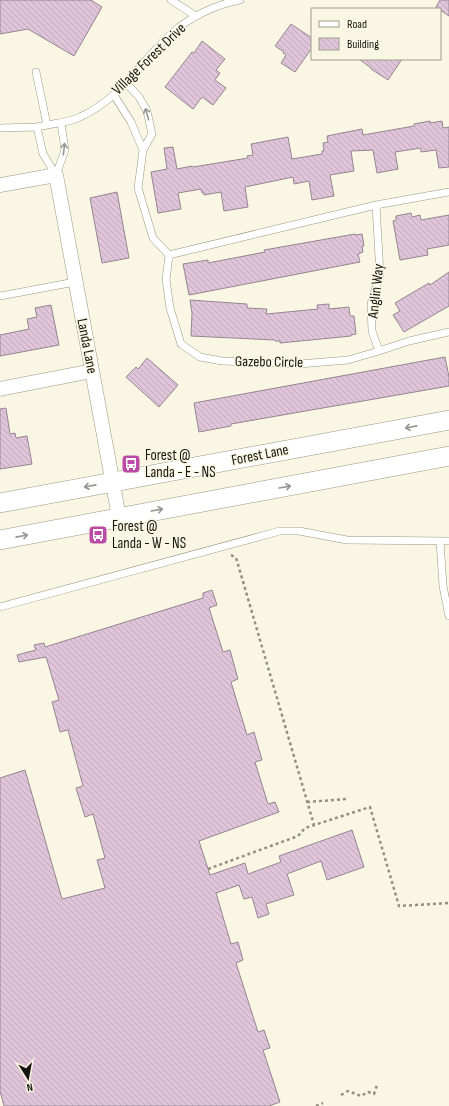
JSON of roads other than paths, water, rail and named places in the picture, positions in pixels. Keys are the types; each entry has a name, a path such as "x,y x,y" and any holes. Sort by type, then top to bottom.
{"main road":[{"name":"Forest Lane","path":"0,503 449,420"},
{"path":"0,540 449,456"}],"street":[{"path":"0,185 56,175"},
{"name":"Landa Lane","path":"56,175 118,518"},
{"path":"0,389 92,371"}],"lane":[{"path":"170,0 196,16"},
{"name":"Village Forest Drive","path":"0,128 37,127 61,123 89,113 114,95 179,28 196,16 218,6 240,0"},
{"path":"36,72 47,125"},
{"path":"126,83 139,98 147,111 152,134 143,150 138,188 154,238 169,255 376,205 449,192"},
{"path":"114,95 131,122 143,150"},
{"path":"56,175 65,150 61,123"},
{"path":"37,127 43,154 56,175"},
{"name":"Anglin Way","path":"376,205 380,274 371,304 372,331 379,351"},
{"name":"Gazebo Circle","path":"169,255 166,280 170,308 181,344 200,357 222,361 299,364 348,360 409,341 449,332"},
{"path":"0,296 75,282"},
{"path":"0,607 280,531 299,531 348,540 449,541"},
{"path":"440,541 443,586 449,616"}],"place":[{"name":"Forest @ Landa - E - NS","path":"131,464"},
{"name":"Forest @ Landa - W - NS","path":"98,535"}]}
